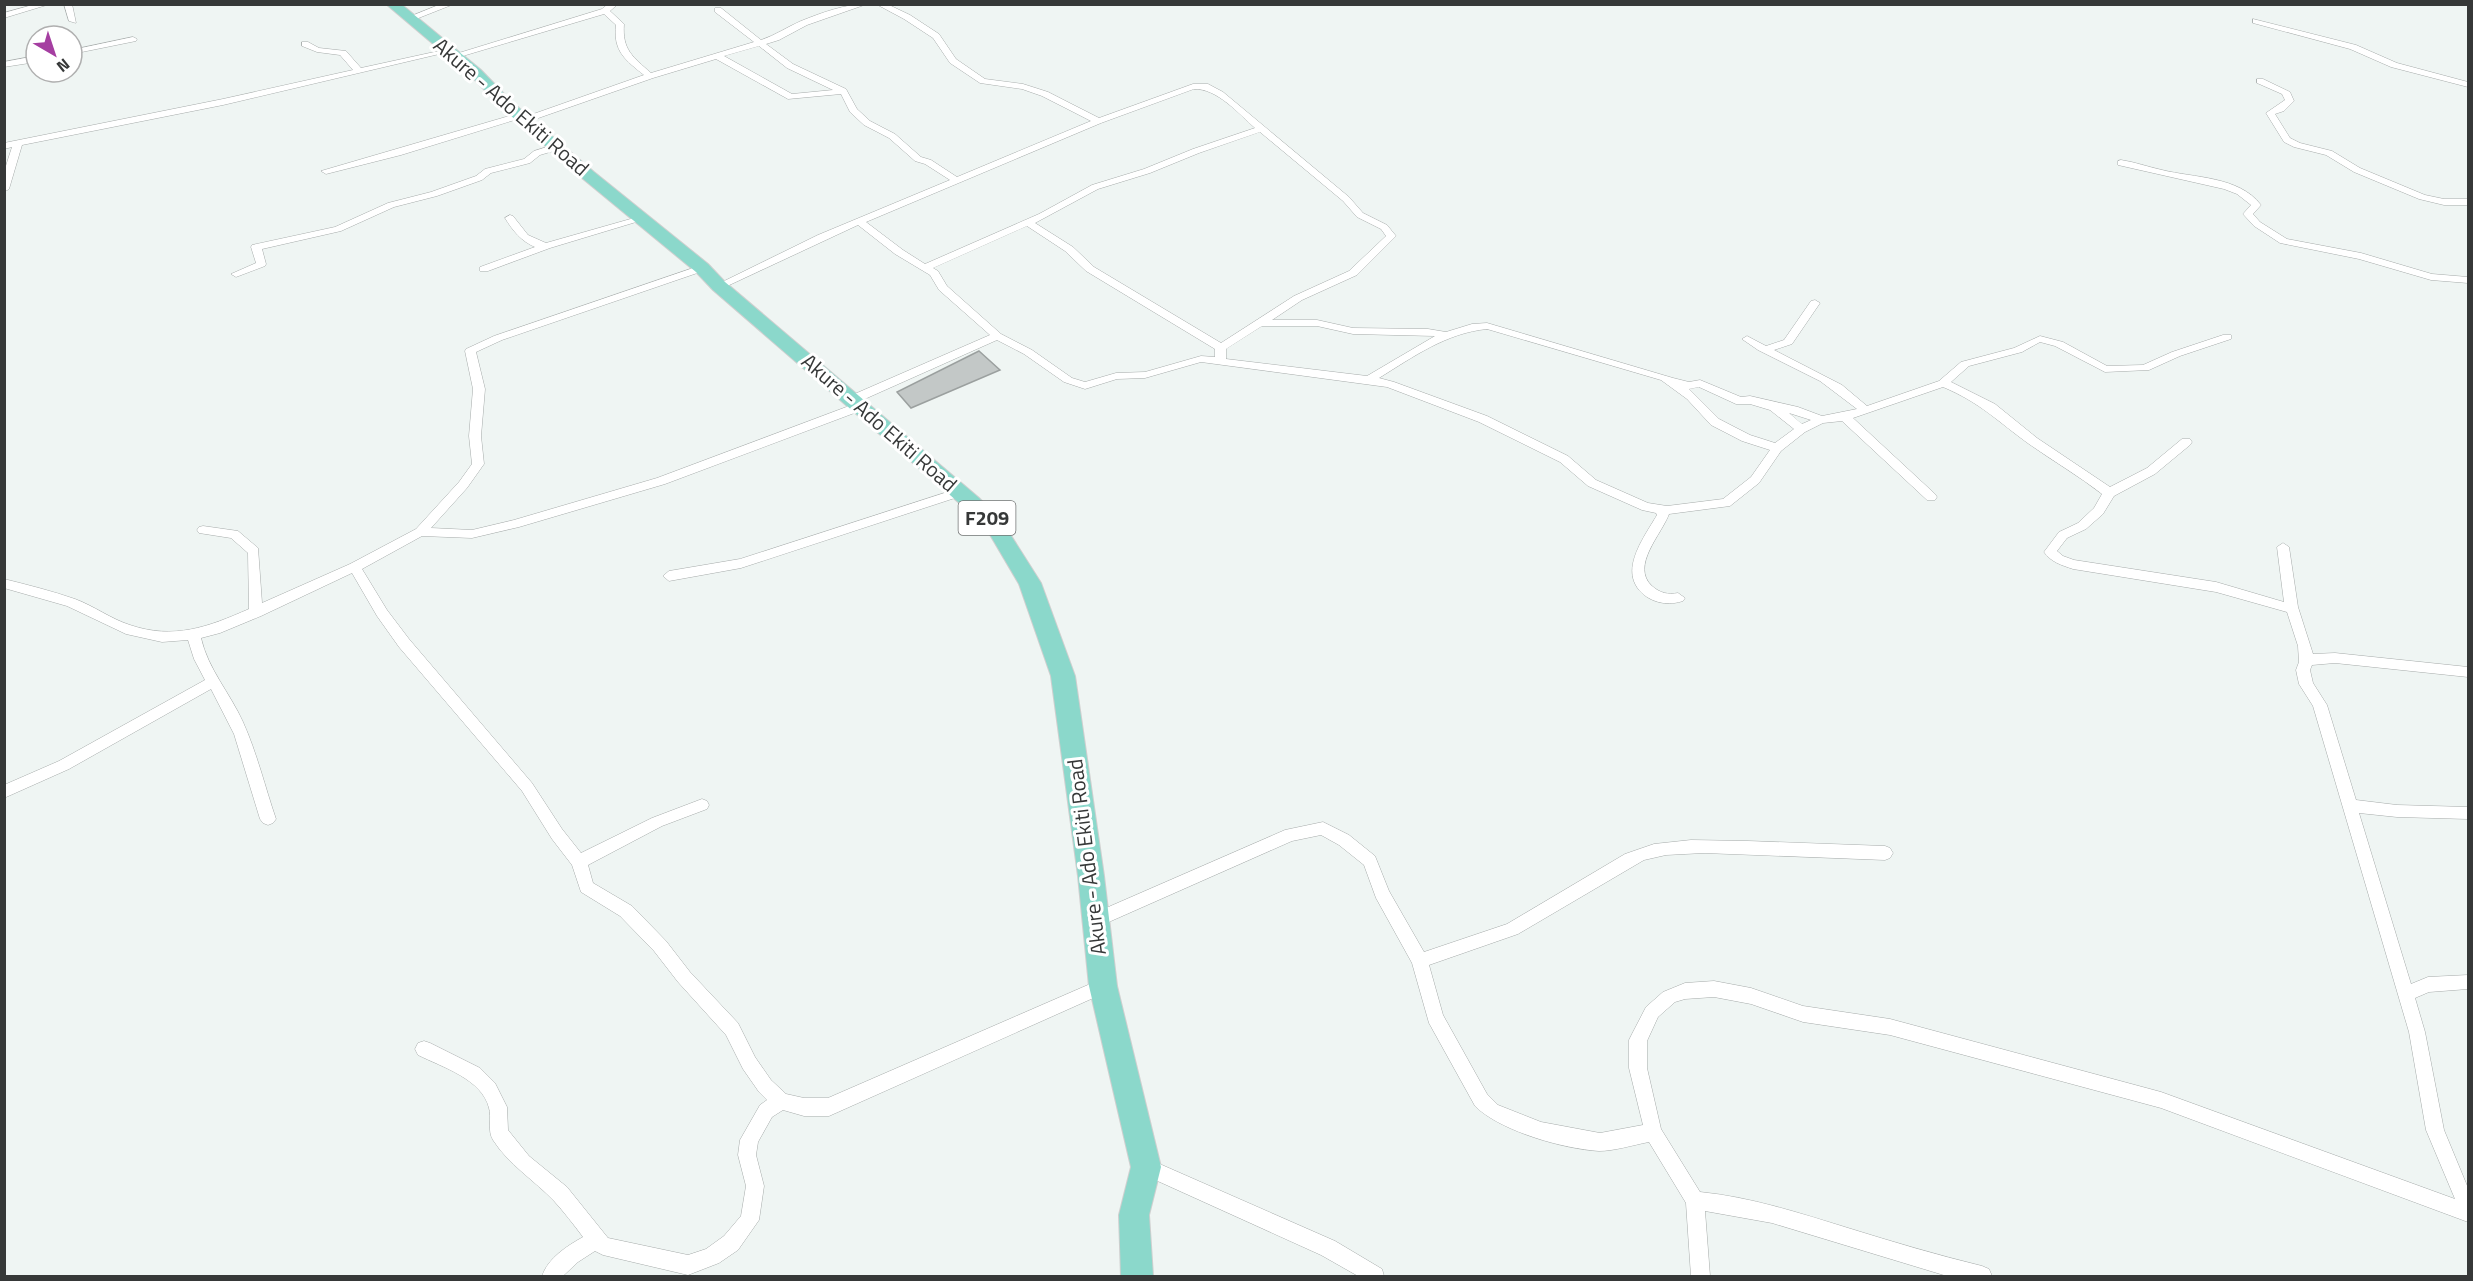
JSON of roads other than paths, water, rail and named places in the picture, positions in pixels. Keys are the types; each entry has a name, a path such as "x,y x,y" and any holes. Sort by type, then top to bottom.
{"main road":[{"name":"Akure - Ado Ekiti Road","path":"392,4 476,73 522,118 641,219 702,267 719,286 960,492 996,528 1030,582 1062,676 1103,986 1146,1167 1134,1215 1137,1276"}],"street":[{"path":"4,16 46,4"},
{"path":"68,4 73,21"},
{"path":"408,19 450,4"},
{"path":"587,4 620,24 619,35 625,54 650,76"},
{"path":"4,146 150,118 360,71 451,54 601,12 614,4"},
{"path":"326,171 522,118 784,35 804,23 863,4"},
{"path":"880,4 907,17 936,36 953,62 983,81 1023,87 1045,94 1098,121"},
{"path":"718,10 758,43 810,77 834,85 843,91 853,110 867,123 892,136 918,159 928,162 956,180"},
{"path":"2256,21 2353,47 2394,65 2466,85 2464,76 2469,74"},
{"path":"84,49 133,39"},
{"path":"305,44 317,50 343,53 360,71"},
{"path":"717,56 791,97 843,91"},
{"path":"4,65 24,61"},
{"path":"2260,81 2286,92 2290,101 2281,109 2270,112 2287,140 2297,145 2329,153 2357,170 2422,197 2444,202 2469,202"},
{"path":"719,286 859,221 1098,121 1193,87 1205,86 1220,94 1346,199 1360,215 1384,227 1391,236 1353,273 1298,298 1221,348"},
{"path":"926,267 1065,206 1095,187 1147,171 1196,151 1261,129"},
{"path":"4,189 18,143"},
{"path":"236,274 261,264 256,247 338,229 392,205 434,194 478,178 488,171 527,161 537,153 557,147"},
{"path":"2121,163 2217,184 2246,195 2253,199 2256,205 2248,214 2257,224 2284,241 2361,256 2431,277 2469,280"},
{"path":"510,218 523,238 534,244 546,246"},
{"path":"484,269 546,246 641,219"},
{"path":"859,221 910,260 934,273 943,288 998,336 1028,352 1068,380 1085,386 1116,376 1145,375 1194,360 1220,360 1390,384 1483,419 1564,459 1592,483 1646,507 1661,510 1726,503 1755,480 1777,448 1801,429 1821,420 1845,417 1919,394 1943,383 1965,364 2018,350 2040,339 2059,344 2113,371 2145,368 2176,354 2227,338"},
{"path":"1028,223 1069,249 1090,269 1221,348"},
{"path":"4,583 72,603 126,629 162,638 194,635 215,630 256,613 355,567 420,532 463,485 478,465 475,436 479,388 470,351 702,267"},
{"path":"1766,349 1788,342 1815,303"},
{"path":"1262,323 1317,323 1353,331 1428,332 1449,335"},
{"path":"1369,380 1415,352 1449,335 1472,327 1487,326 1688,386 1700,383 1740,401 1750,400 1798,411 1821,420"},
{"path":"420,532 472,534 515,524 661,481 858,403 998,336"},
{"path":"1747,339 1840,389 1865,410"},
{"path":"1220,360 1221,348"},
{"path":"1665,378 1685,390 1715,422 1746,438 1777,448"},
{"path":"1943,383 1968,393 1990,407 2033,441 2083,473 2109,493"},
{"path":"1774,407 1801,429"},
{"path":"1845,417 1931,497"},
{"path":"2186,442 2151,471 2109,493 2099,512 2082,526 2063,535 2050,552 2058,559 2073,564 2216,587 2293,609"},
{"path":"669,576 741,562 960,492"},
{"path":"1661,510 1663,515 1637,566 1638,577 1643,586 1660,598 1671,600 1678,598"},
{"path":"203,530 234,534 254,551 256,613"},
{"path":"2283,547 2293,609 2306,643 2307,660 2303,670 2307,684 2320,705 2417,1032 2435,1130 2469,1211"},
{"path":"355,567 382,613 404,643 511,766 579,862 587,887 626,911 660,946 684,977 732,1029 749,1064 765,1086 780,1101 804,1107 829,1107 1103,986"},
{"path":"194,635 196,650 236,721 268,819"},
{"path":"2307,660 2335,658 2469,672"},
{"path":"4,792 64,765 213,682"},
{"path":"579,862 657,822 702,805"},
{"path":"2348,805 2397,811 2469,813"},
{"path":"1096,920 1279,840 1323,828 1344,840 1370,861 1382,892 1420,961 1435,1017 1481,1100 1492,1111 1541,1131 1600,1142 1653,1132"},
{"path":"1420,961 1512,930 1630,859 1650,850 1686,846 1761,846 1885,853"},
{"path":"2406,994 2428,985 2469,982"},
{"path":"1700,1276 1695,1202 1653,1132 1638,1068 1638,1040 1652,1012 1669,997 1685,991 1714,989 1751,996 1803,1014 1890,1027 2161,1100 2469,1211"},
{"path":"424,1049 474,1074 489,1089 498,1107 499,1133 523,1162 560,1194 603,1246 688,1265 712,1256 731,1243 750,1220 755,1186 747,1155 749,1140 766,1111 780,1101"},
{"path":"1146,1167 1328,1248 1375,1276"},
{"path":"1695,1202 1724,1203 1778,1215 1941,1267 1982,1276"},
{"path":"551,1276 570,1254 596,1240"}]}
